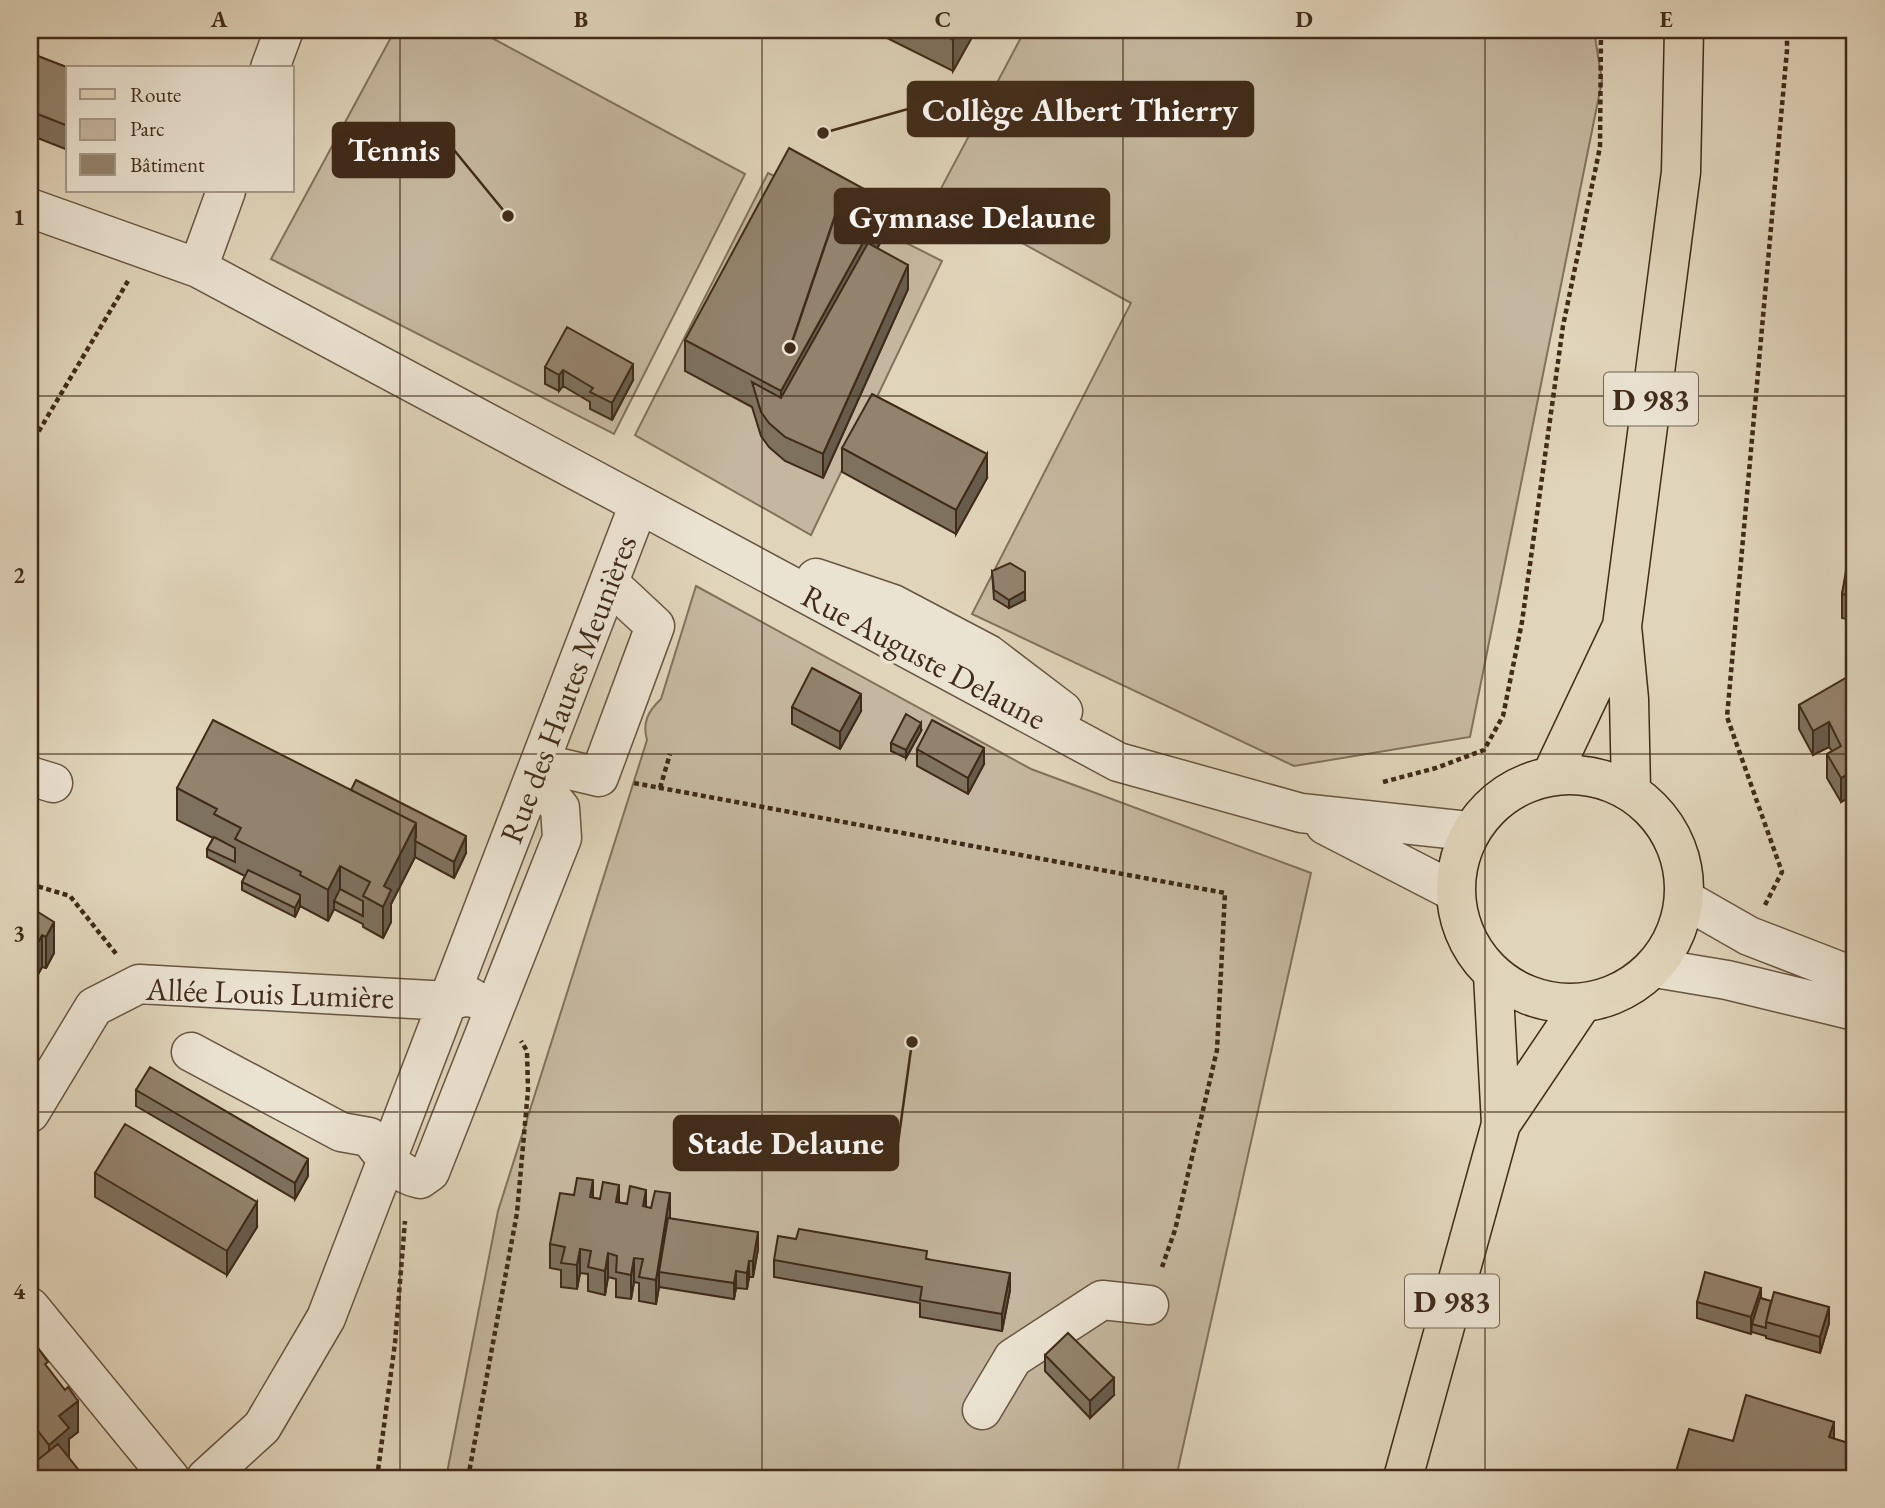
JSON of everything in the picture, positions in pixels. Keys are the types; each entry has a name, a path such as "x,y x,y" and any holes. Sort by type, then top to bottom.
{"main road":[{"name":"D 983","path":"1631,789 1629,699 1622,625 1681,172 1684,30"},
{"name":"D 983","path":"1552,774 1622,625"},
{"path":"1552,774 1631,789 1659,816 1681,856 1686,900 1678,934 1655,968 1628,989 1581,1004 1532,998 1493,975 1466,941 1453,891 1468,831 1509,789 1552,774"},
{"name":"D 983","path":"1493,975 1501,1124"},
{"name":"D 983","path":"1403,1478 1501,1124 1581,1004"}],"street":[{"path":"271,66 284,30"},
{"path":"198,268 226,192"},
{"name":"Rue des Hautes Meunières","path":"30,208 198,268 639,504 326,1318 262,1427 206,1478"},
{"name":"Rue Auguste Delaune","path":"639,504 1118,762 1301,813 1468,831"},
{"path":"537,771 599,777 655,626 609,583"},
{"path":"191,1052 341,1132 369,1137 387,1160 404,1175 420,1178 430,1172 562,838 560,808 537,771"},
{"name":"Rue Auguste Delaune","path":"1301,813 1453,891"},
{"path":"1686,900 1749,936 1855,977"},
{"path":"1655,968 1727,980 1855,1011"},
{"name":"Allée Louis Lumière","path":"30,1113 94,1007 139,984 449,1001 468,996 495,1007"},
{"path":"982,1410 1013,1358 1101,1300 1149,1305"},
{"path":"30,1307 170,1478"}],"path":[{"path":"1371,786 1436,768 1484,750 1503,716 1522,622 1563,326 1600,148 1601,30"},
{"path":"1749,936 1783,872 1727,716 1787,30"},
{"path":"30,446 124,288 144,249"},
{"path":"660,788 670,754"},
{"path":"599,777 1225,892 1217,1051 1175,1230 1149,1305"},
{"path":"30,884 70,897 139,984"},
{"path":"468,1478 517,1213 528,1090 527,1051 504,1014 495,1007"},
{"path":"377,1478 395,1343 405,1222 387,1160"}],"green space":[{"path":"395,30 477,30 745,174 614,434 271,259"},
{"path":"1025,30 1594,30 1602,81 1470,737 1294,766 972,614 1131,303 937,196"},
{"path":"768,173 942,261 811,535 635,435"},
{"path":"696,586 1031,769 1311,873 1176,1478 446,1478 498,1211 647,740 647,718 661,699"}],"building":[{"path":"934,30 959,30 953,40"},
{"path":"30,53 66,67 66,125 30,111"},
{"path":"789,148 886,201 781,391 685,340"},
{"path":"868,243 908,265 823,454 785,437 769,423 761,412 752,382 781,398"},
{"path":"567,327 633,364 612,403 590,392 593,388 563,370 559,375 545,367"},
{"path":"872,394 987,454 956,510 842,448"},
{"path":"1855,396 1855,430 1849,429"},
{"path":"1853,530 1855,531 1855,597 1842,594"},
{"path":"1010,563 1025,572 1025,591 1009,600 994,590 992,571"},
{"path":"812,668 861,694 840,732 792,707"},
{"path":"1851,675 1855,683 1855,770 1841,778 1827,754 1841,746 1829,722 1813,731 1799,705"},
{"path":"906,714 921,723 906,750 891,743"},
{"path":"213,720 416,823 384,886 391,890 383,907 363,896 370,882 340,866 328,890 300,875 301,872 235,839 241,828 214,814 217,809 177,788"},
{"path":"932,720 984,748 968,778 917,749"},
{"path":"356,780 466,836 454,862 415,841 416,823 351,790"},
{"path":"214,837 235,848 235,862 207,849"},
{"path":"248,870 300,895 295,908 242,882"},
{"path":"340,889 363,901 363,916 334,901"},
{"path":"30,907 54,922 46,937 42,935 30,958"},
{"path":"150,1067 308,1159 295,1183 136,1090"},
{"path":"125,1124 257,1202 227,1251 95,1173"},
{"path":"577,1178 593,1180 590,1197 600,1199 603,1182 619,1185 616,1202 627,1204 630,1186 646,1190 643,1206 651,1208 655,1191 670,1193 656,1280 639,1277 643,1259 634,1258 631,1275 616,1272 617,1256 608,1253 605,1271 588,1267 591,1251 580,1249 577,1265 561,1263 565,1247 550,1244 560,1193 574,1195"},
{"path":"668,1218 758,1232 753,1261 749,1261 747,1273 736,1271 734,1283 659,1272"},
{"path":"799,1229 927,1251 926,1259 1010,1273 1002,1314 920,1300 922,1287 774,1260 778,1236 796,1239"},
{"path":"1705,1272 1761,1288 1751,1317 1697,1302"},
{"path":"1774,1292 1829,1307 1820,1337 1766,1322"},
{"path":"1760,1298 1771,1301 1766,1328 1752,1324"},
{"path":"1068,1333 1114,1378 1090,1401 1045,1355"},
{"path":"30,1345 35,1351 38,1348 48,1362 45,1364 65,1390 68,1387 78,1401 59,1416 69,1428 49,1445 38,1431 30,1436"},
{"path":"1746,1395 1834,1422 1829,1437 1855,1445 1855,1478 1674,1478 1689,1429 1733,1441"},
{"path":"58,1444 85,1478 30,1478 30,1466"}],"place":[{"name":"Collège Albert Thierry","path":"823,133"},
{"name":"Tennis","path":"508,216"},
{"name":"Gymnase Delaune","path":"790,348"},
{"name":"Stade Delaune","path":"912,1042"}]}
